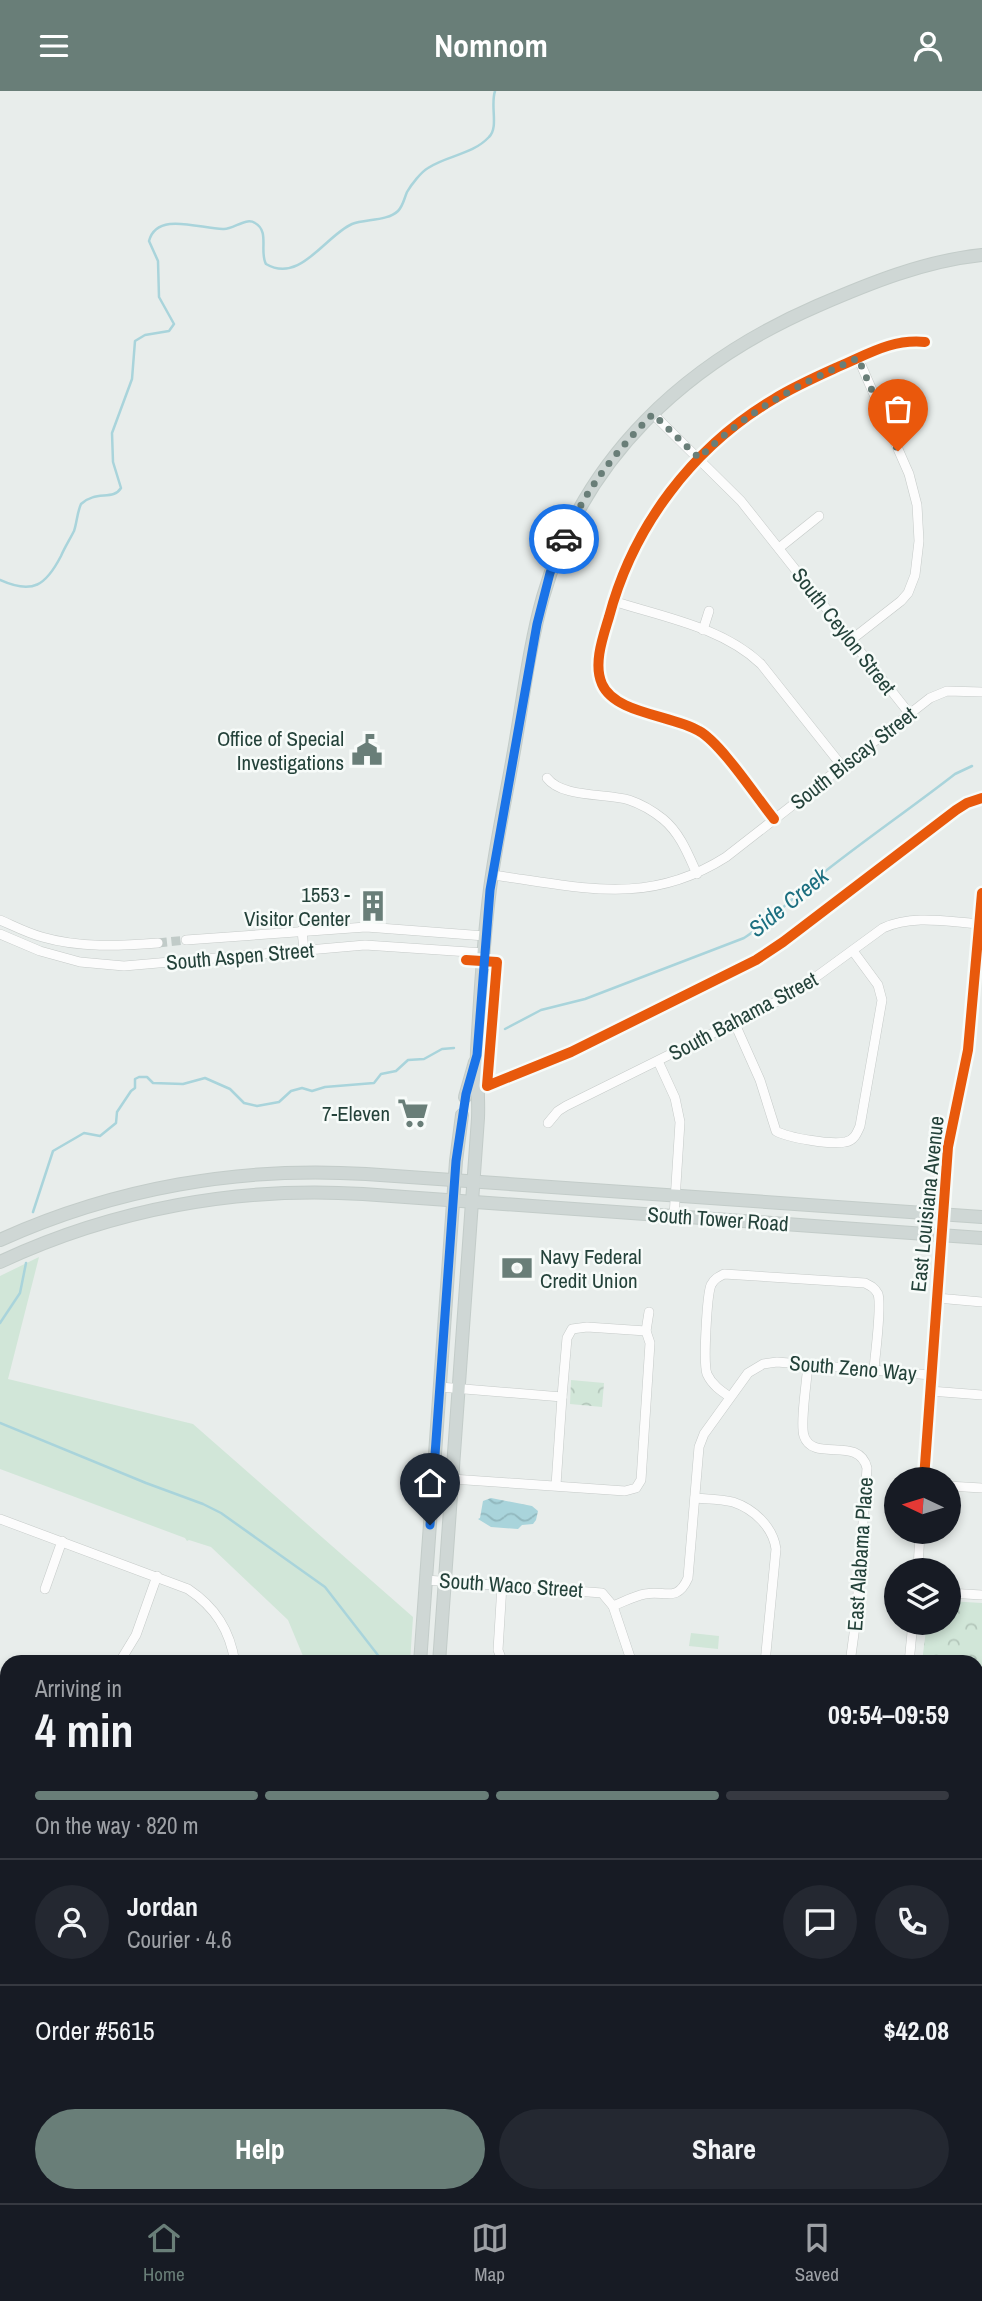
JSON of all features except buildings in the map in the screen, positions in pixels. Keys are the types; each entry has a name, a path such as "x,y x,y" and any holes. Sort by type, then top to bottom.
{"main road":[{"path":"440,1655 474,1182 479,1100 477,1055 485,936 492,875 537,624 550,573 567,531 597,479 653,414 697,373 732,349 790,318 861,287 946,260 982,255"},
{"path":"466,1097 477,1055"},
{"path":"421,1655 453,1201 462,1115"},
{"path":"0,1262 47,1242 104,1223 169,1206 241,1196 260,1187 304,1185 313,1172"},
{"name":"South Tower Road","path":"0,1240 76,1210 151,1190 226,1177 313,1172 982,1217"},
{"name":"South Tower Road","path":"241,1196 328,1192 982,1238"}],"street":[{"path":"774,820 704,734 687,725 624,704 605,691 600,682 598,667 613,601 627,565 649,523 677,483 727,432 774,398 858,358 906,340 925,342"},
{"path":"851,640 908,593 915,575 919,541 917,505 911,481 858,358"},
{"name":"South Ceylon Street","path":"653,414 741,501 909,713"},
{"name":"South Ceylon Street","path":"779,548 820,516"},
{"path":"613,601 703,630 734,643 761,664 842,767"},
{"path":"703,630 709,611"},
{"name":"South Biscay Street","path":"492,875 627,890 663,885 697,874 726,857 936,694 954,690 982,692"},
{"path":"547,778 559,788 630,800 652,810 674,830 697,874"},
{"name":"East Louisiana Avenue","path":"925,1467 942,1215 950,1136 970,1041 982,893"},
{"name":"South Aspen Street","path":"0,920 40,936 75,944 103,946 158,943"},
{"name":"South Bahama Street","path":"548,1123 566,1106 794,993 883,928 903,921 981,924"},
{"name":"South Aspen Street","path":"186,940 377,927 485,936"},
{"path":"330,929 331,948"},
{"path":"302,930 304,951"},
{"name":"South Aspen Street","path":"0,935 40,951 80,962 124,966 383,945 484,953"},
{"path":"735,1024 760,1080 776,1131 793,1138 846,1142 855,1137 860,1126 882,1000 878,985 853,951"},
{"path":"658,1062 675,1098 680,1122 674,1216"},
{"path":"462,1115 466,1097"},
{"path":"730,1397 711,1381 705,1359 710,1287 724,1274 851,1282 870,1286 879,1300 874,1370"},
{"path":"936,1299 982,1302"},
{"path":"453,1479 625,1491 636,1488 641,1480 650,1343 646,1331 649,1312"},
{"path":"556,1485 567,1338 572,1329 587,1327 646,1331"},
{"name":"South Zeno Way","path":"612,1606 645,1594 676,1593 685,1584 688,1578 699,1447 704,1434 748,1373 763,1364 777,1362 931,1375"},
{"name":"East Alabama Place","path":"808,1364 804,1431 807,1441 818,1448 857,1453 867,1468 851,1655"},
{"path":"440,1387 562,1397"},
{"path":"930,1391 982,1395"},
{"path":"961,1487 982,1488"},
{"path":"695,1498 737,1504 761,1520 772,1533 776,1549 766,1655"},
{"path":"0,1518 188,1589 211,1607 229,1635 233,1655"},
{"path":"45,1589 62,1541"},
{"path":"125,1655 136,1635 158,1576"},
{"name":"South Waco Street","path":"426,1580 596,1591 607,1597 612,1606 629,1655"},
{"path":"500,1655 502,1585"},
{"path":"961,1594 982,1595"},
{"path":"910,1655 912,1635"}],"green space":[{"path":"39,1257 8,1379 193,1424 413,1617 410,1655 303,1655 288,1620 211,1547 187,1541 0,1469 0,1276"},
{"path":"571,1380 604,1383 602,1407 570,1404"},
{"path":"961,1602 982,1603 982,1655 923,1655 925,1635 961,1635"},
{"path":"691,1633 719,1636 718,1649 689,1646"}],"water":[{"path":"491,1498 532,1506 538,1511 536,1520 533,1524 522,1525 518,1529 491,1527 478,1519 483,1501"}],"waterway":[{"path":"0,580 21,587 37,585 44,580 74,531 81,504 92,497 113,494 121,488 113,462 112,433 132,379 135,341 145,335 169,331 174,324 159,297 158,261 149,241 154,232 161,226 171,224 224,229 244,222 255,223 262,231 266,264 278,269 290,268 312,256 352,224 394,214 401,207 411,186 425,170 468,151 489,137 494,122 495,91"},
{"name":"Side Creek","path":"505,1029 541,1010 585,999 744,938 852,851 955,774 972,766"},
{"name":"Side Creek","path":"33,1212 53,1151 84,1133 100,1136 116,1123 117,1112 135,1088 135,1079 139,1077 147,1077 153,1083 183,1084 205,1078 230,1089 244,1103 257,1106 279,1102 291,1091 302,1088 312,1091 325,1087 374,1083 381,1074 396,1071 408,1060 424,1059 442,1049 454,1048"},
{"name":"Side Creek","path":"0,1323 20,1293 26,1263"},
{"path":"0,1423 221,1513 325,1587 378,1655"}],"tunnel":[{"path":"158,943 186,940"}],"cycle path":[{"path":"774,819 708,737 688,726 632,708 609,694 602,684 598,668 609,617 620,583 650,521 670,492 717,441 745,418 807,381 881,348 902,343 925,342"},
{"path":"466,960 497,962 487,1086 571,1052 756,960 956,810 982,798"},
{"path":"925,1467 948,1147 968,1050 982,893"}],"way so far":[{"path":"564,539 597,479 653,414 699,458 742,420 774,398 858,358 898,451"}],"place":[{"name":"Office of Special Investigations","path":"367,750"},
{"name":"1553 - Visitor Center","path":"373,906"},
{"name":"7-Eleven","path":"413,1113"},
{"name":"Navy Federal Credit Union","path":"517,1268"}],"route":[{"path":"430,1525 456,1161 466,1094 477,1055 492,875 542,598 564,539"}]}
